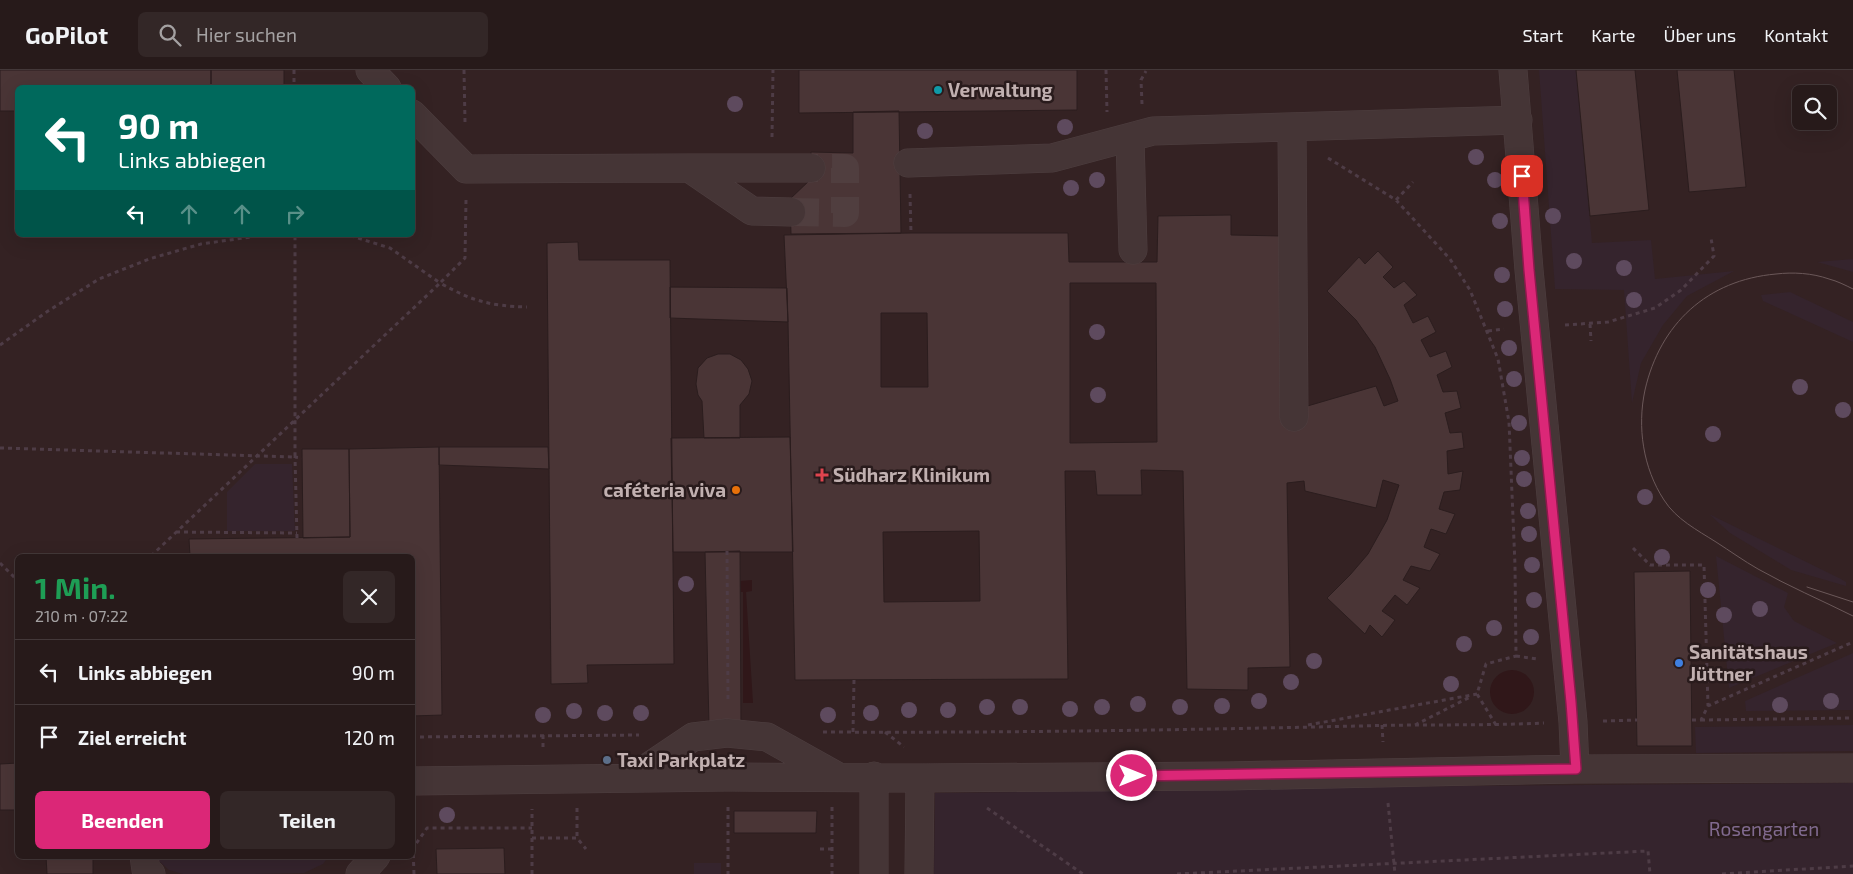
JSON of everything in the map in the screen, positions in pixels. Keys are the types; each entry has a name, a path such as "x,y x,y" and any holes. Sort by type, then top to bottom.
{"street":[{"path":"370,70 384,85"},
{"path":"1513,70 1529,270 1536,326 1576,769"},
{"path":"415,117 466,169 811,168"},
{"path":"908,164 1052,158 1153,131 1518,120"},
{"path":"1292,127 1294,417"},
{"path":"1119,141 1133,250"},
{"path":"689,168 752,211 791,212"},
{"path":"632,778 693,737 727,733 767,737 850,776"},
{"path":"415,781 850,776 920,778 1228,776 1576,769 1853,768"},
{"path":"850,776 857,874"},
{"path":"850,776 874,874"},
{"path":"919,874 920,778"},
{"path":"144,859 146,870 151,874"},
{"path":"360,874 373,859"}],"path":[{"path":"294,70 294,85"},
{"path":"772,116 773,70"},
{"path":"1106,70 1119,141"},
{"path":"1324,155 1396,200 1450,259 1470,290 1488,331 1498,359 1509,422 1515,565 1516,656 1486,664 1477,694 1414,726"},
{"path":"908,164 911,233"},
{"path":"1396,200 1413,182"},
{"path":"0,345 48,311 99,279 141,262 201,244 251,237"},
{"path":"295,237 297,538"},
{"path":"354,237 390,248 440,283 477,302 499,306 527,307"},
{"path":"1488,331 1608,322 1655,308 1681,290 1714,256 1711,238"},
{"path":"152,554 440,283"},
{"path":"1590,324 1591,341"},
{"path":"0,448 302,458"},
{"path":"176,532 297,533"},
{"path":"1633,548 1650,566 1704,565 1708,706 1701,720"},
{"path":"0,563 15,579"},
{"path":"1708,706 1853,642"},
{"path":"853,732 854,680"},
{"path":"1477,694 1497,726"},
{"path":"1298,727 1477,694"},
{"path":"1692,720 1853,718"},
{"path":"818,732 1497,726 1573,722"},
{"path":"415,737 641,735"},
{"path":"1385,772 1395,874"},
{"path":"832,874 832,849 850,776"},
{"path":"415,845 427,828 532,828"},
{"path":"532,838 578,838 586,849"},
{"path":"820,849 832,849"},
{"path":"1177,874 1648,851 1650,874"},
{"path":"413,859 414,874"},
{"path":"1722,874 1853,866"}],"green space":[{"path":"1539,70 1576,70 1592,243 1651,240 1655,279 1734,271 1687,296 1663,325 1641,363 1632,403 1624,290 1555,289"},
{"path":"1853,259 1853,272 1817,262"},
{"path":"1790,292 1853,322 1853,342 1763,301 1761,295"},
{"path":"255,464 292,464 295,531 227,531 227,492"},
{"path":"1709,514 1841,579 1846,582 1846,586 1791,570 1730,533"},
{"path":"1716,556 1788,593 1784,607 1794,621 1837,643 1729,688"},
{"path":"1853,653 1853,710 1746,711 1745,701"},
{"path":"1853,725 1853,751 1696,753 1695,727"},
{"name":"Rosengarten","path":"1853,783 1853,874 934,874 935,793"},
{"path":"158,859 327,859 323,864 304,873 254,874 183,874 169,870"},
{"path":"694,863 721,863 721,874 694,874"}],"shaded area":[{"path":"752,580 752,591 746,592 753,703 743,703 743,592 740,592 740,581"},
{"path":"1512,670 1524,674 1530,680 1534,692 1530,704 1524,710 1512,714 1500,710 1494,704 1490,692 1494,680 1500,674"}],"building":[{"path":"0,70 211,70 211,85 15,85 15,111 0,111"},
{"path":"211,70 284,70 284,85 211,85"},
{"name":"Verwaltung","path":"799,70 1077,70 1077,110 799,113"},
{"path":"1576,70 1635,70 1649,210 1590,216"},
{"path":"1677,70 1734,70 1746,187 1689,192"},
{"path":"899,111 901,233 791,234 790,199 811,179 811,152 853,153 853,112"},
{"path":"1231,215 1231,235 1282,236 1304,407 1376,386 1384,406 1398,401 1375,347 1356,320 1327,291 1359,257 1365,264 1378,251 1393,267 1383,277 1394,288 1404,281 1417,295 1404,305 1413,323 1428,316 1436,332 1421,340 1430,357 1446,351 1452,367 1437,375 1443,392 1457,391 1461,408 1445,413 1450,433 1462,432 1464,448 1447,451 1448,474 1463,471 1460,490 1444,492 1439,509 1455,514 1446,534 1431,529 1424,547 1440,554 1430,571 1411,566 1403,580 1420,588 1407,605 1395,595 1382,611 1395,620 1382,637 1370,625 1365,634 1327,598 1368,554 1387,520 1399,485 1383,480 1376,508 1305,491 1304,481 1287,483 1290,667 1248,668 1248,690 1187,689 1183,471 1141,470 1142,495 1097,495 1095,471 1065,471 1068,679 795,680 788,322 784,235 1068,233 1069,262 1157,262 1158,216","holes":["1070,283 1156,283 1157,442 1070,443","881,313 927,313 928,387 881,387","979,531 980,601 884,602 883,532"]},
{"path":"578,242 579,260 670,260 674,664 587,665 588,683 551,684 547,243"},
{"path":"670,287 787,288 788,322 670,318"},
{"path":"718,354 730,354 741,360 748,369 752,381 749,394 740,405 740,438 704,438 702,401 698,395 696,384 698,368 707,358"},
{"path":"790,437 793,552 673,552 671,438"},
{"path":"439,447 442,715 415,716 415,554 190,554 189,539 350,537 349,449"},
{"path":"439,447 548,447 549,469 439,465"},
{"path":"302,449 349,449 350,537 303,538"},
{"path":"740,551 741,726 709,726 705,552"},
{"path":"1690,571 1692,746 1637,746 1634,572"},
{"path":"15,763 15,810 0,810 0,764"},
{"path":"734,811 817,811 816,833 734,833"},
{"path":"504,848 505,874 437,874 436,849"},
{"path":"46,859 93,859 93,874 47,874"}],"tunnel":[{"path":"791,212 845,213 845,168 811,168"}],"tram line":[{"path":"1853,289 1816,275 1782,273 1751,278 1729,285 1708,296 1690,310 1675,326 1662,345 1652,366 1645,390 1642,418 1644,447 1651,475 1664,500 1675,513 1694,528 1758,569 1853,616"},
{"path":"1807,587 1853,602"}],"place":[{"name":"Verwaltung","path":"938,90"},
{"name":"Südharz Klinikum","path":"822,475"},
{"name":"caféteria viva","path":"736,490"},
{"name":"Sanitätshaus Jüttner","path":"1679,663"},
{"name":"Taxi Parkplatz","path":"607,760"}],"route":[{"path":"1132,776 1228,776 1576,769 1536,326 1529,270 1522,176"}]}
